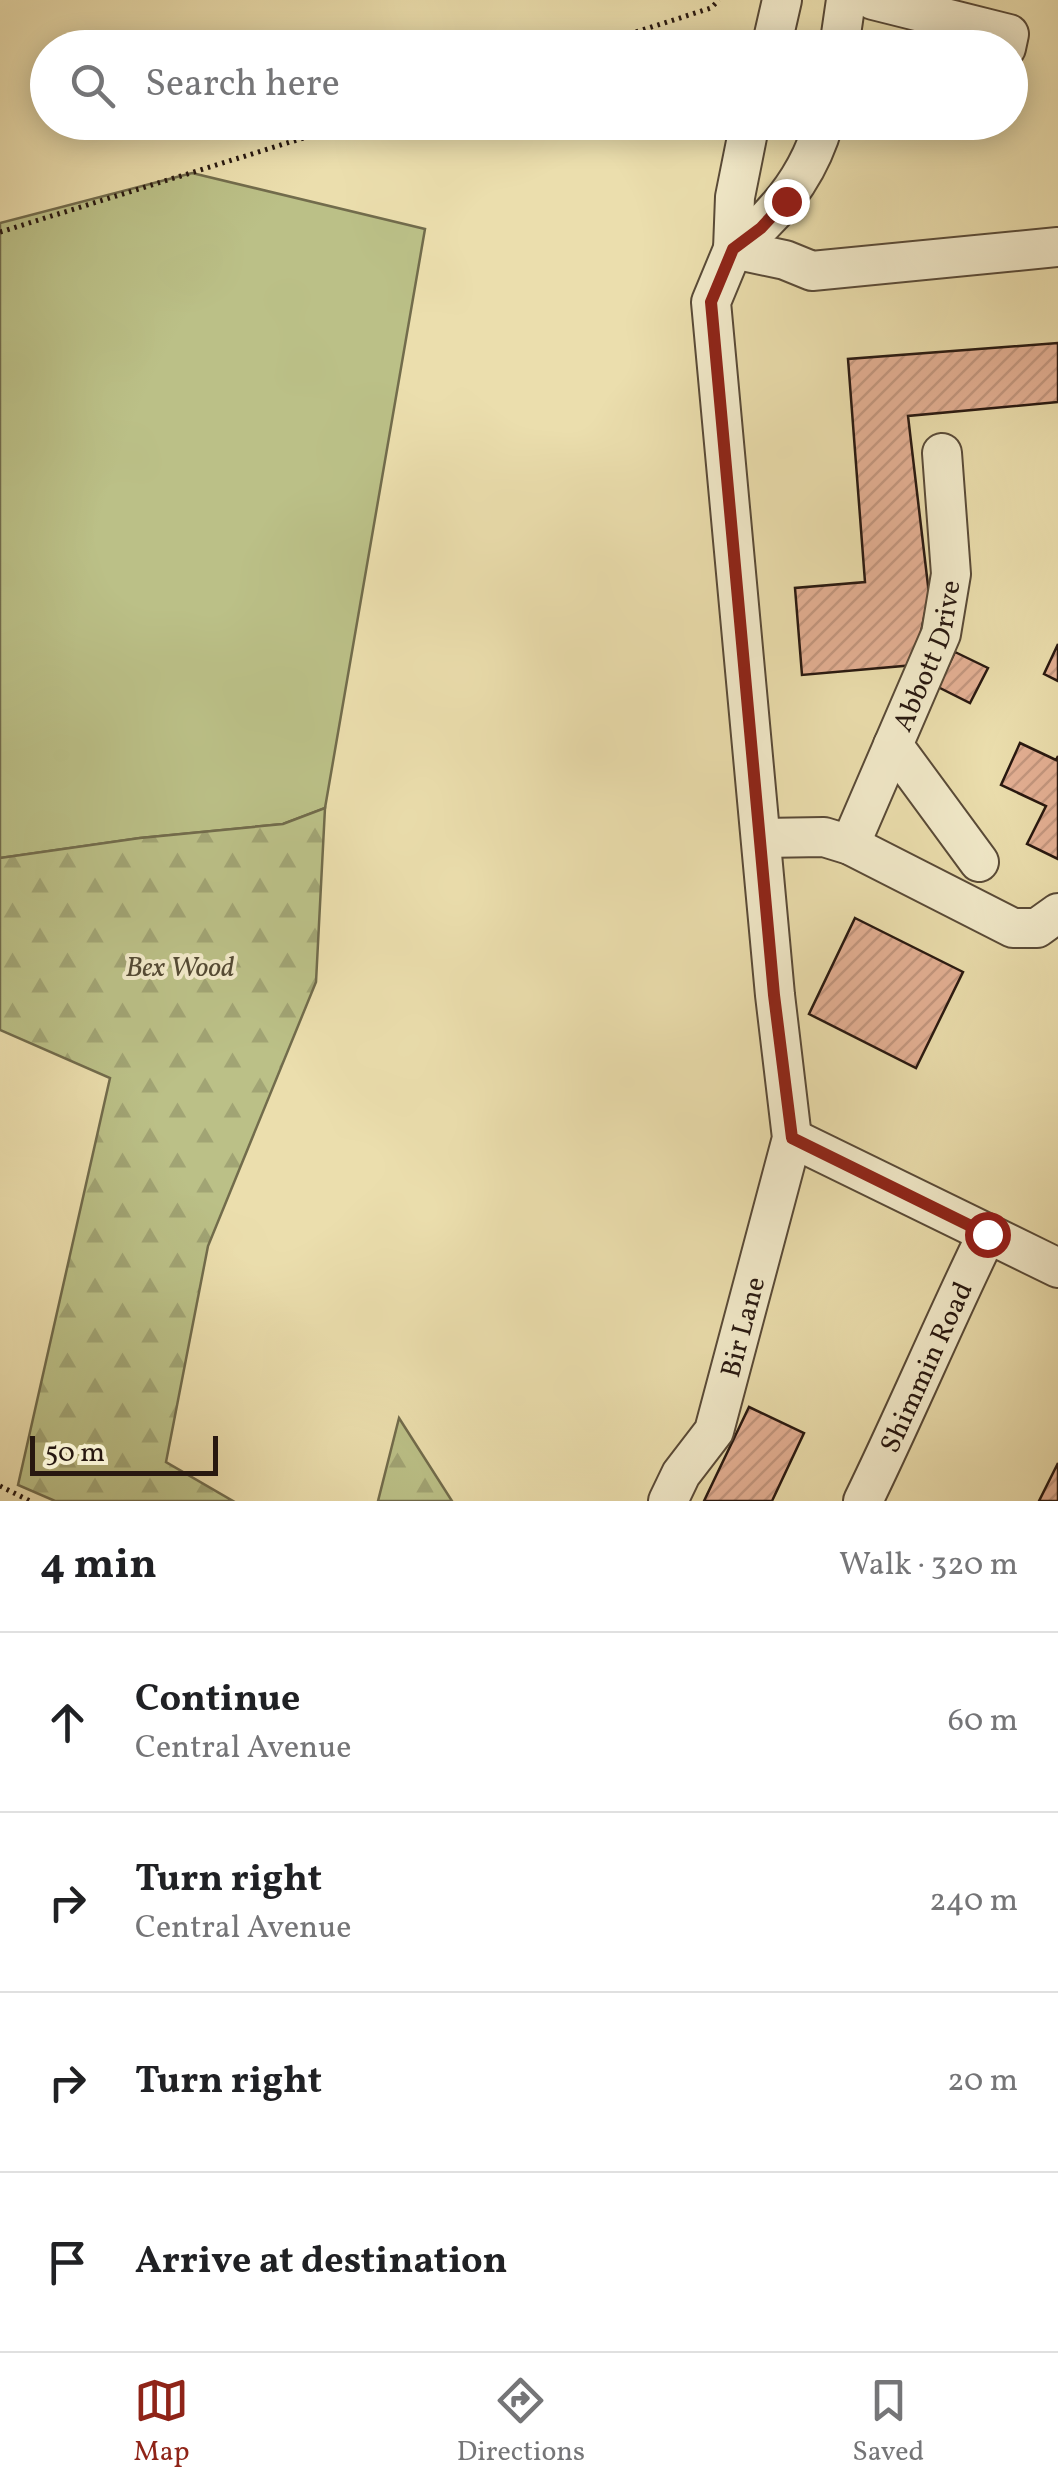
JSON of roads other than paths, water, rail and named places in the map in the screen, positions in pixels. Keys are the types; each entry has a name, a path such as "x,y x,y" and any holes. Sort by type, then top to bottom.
{"street":[{"path":"775,30 782,0"},
{"path":"842,30 846,0"},
{"path":"873,0 993,30"},
{"path":"746,140 735,197 733,249 711,302 774,995 792,1138 1058,1268"},
{"path":"733,249 761,228 786,201 815,154 819,140"},
{"path":"733,249 812,270 1058,247"},
{"name":"Abbott Drive","path":"850,845 941,634 952,574 942,453"},
{"path":"893,745 979,862"},
{"path":"761,838 824,837 850,845 1013,928 1036,928 1058,912"},
{"name":"Bir Lane","path":"668,1501 681,1474 714,1431 792,1138"},
{"name":"Shimmin Road","path":"863,1501 987,1234"}],"park label":[{"name":"Bex Wood","path":"180,966"}]}
